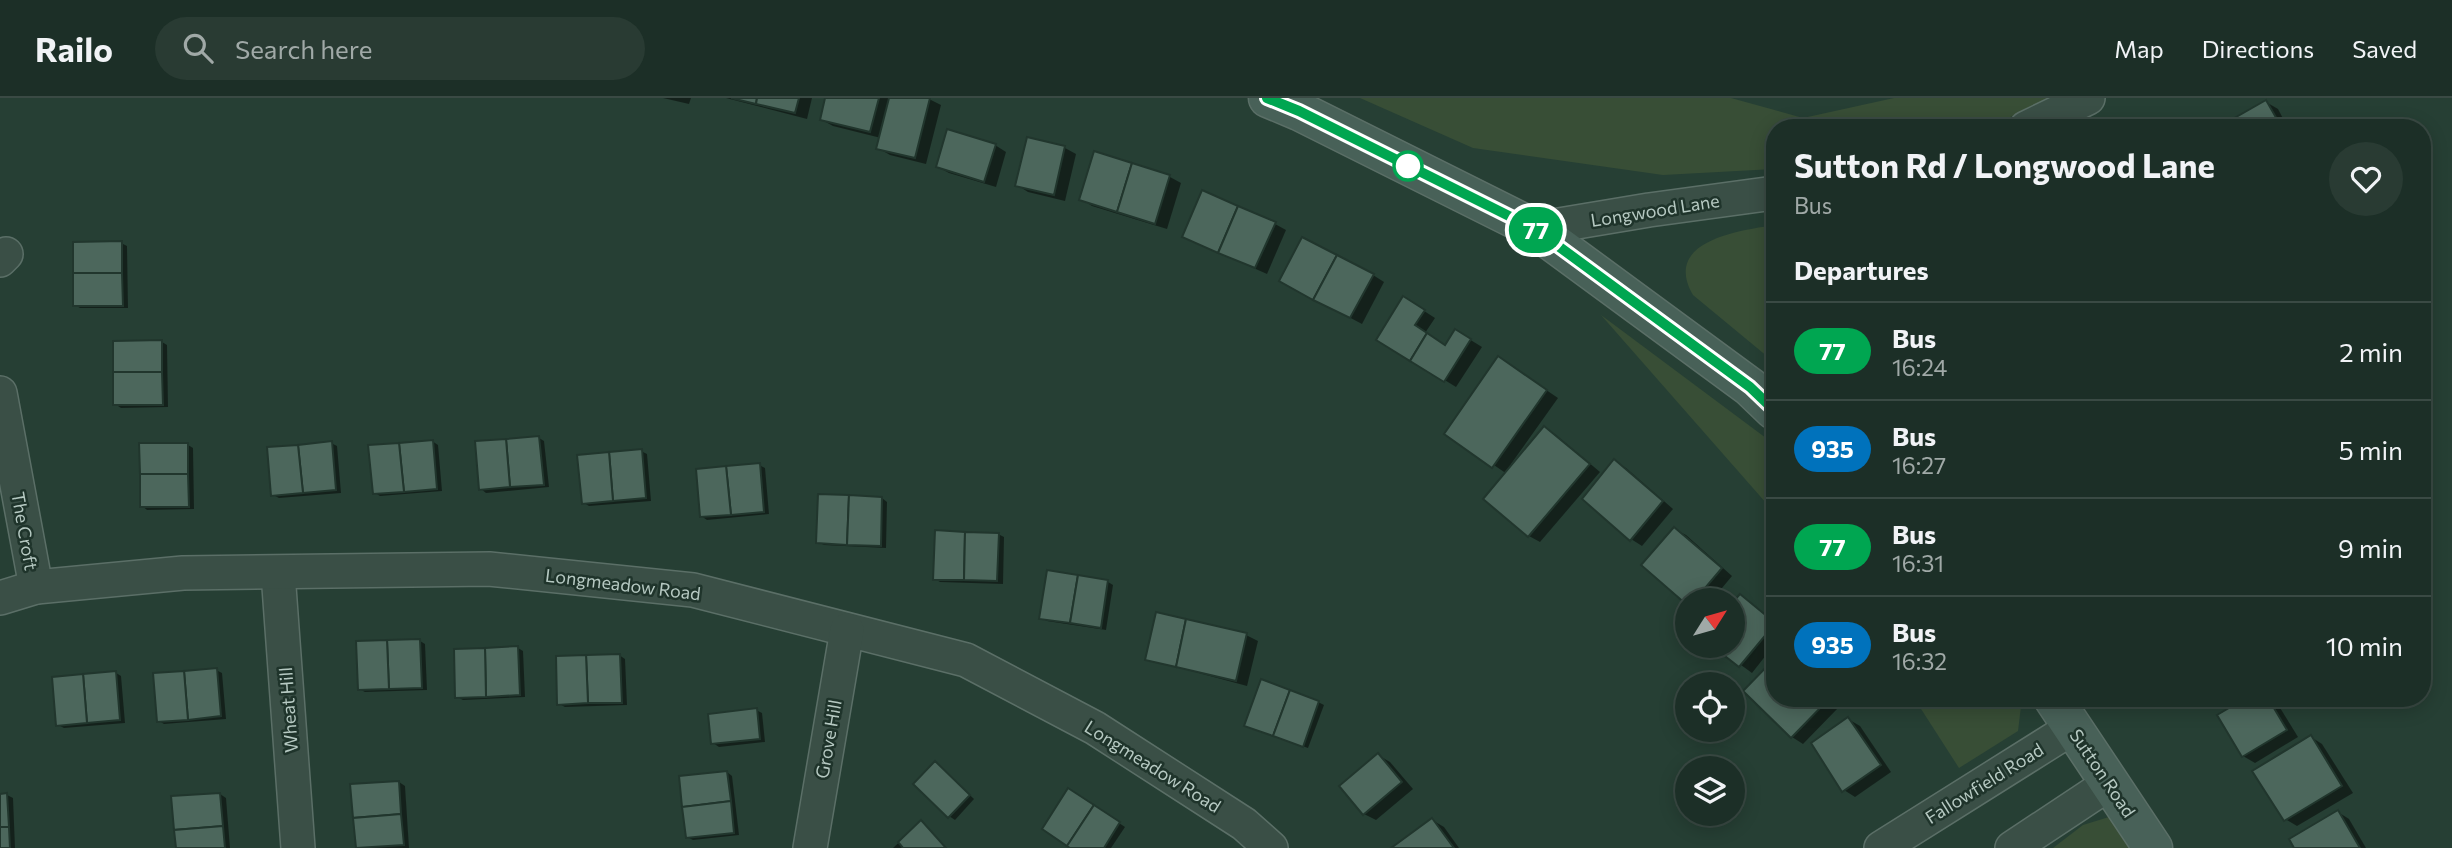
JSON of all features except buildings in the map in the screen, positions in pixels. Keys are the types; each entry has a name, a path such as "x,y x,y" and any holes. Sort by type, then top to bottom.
{"main road":[{"path":"1268,98 1535,229 1750,387 1766,402"},
{"name":"Sutton Road","path":"2062,713 2152,848"}],"street":[{"path":"2045,119 2085,100"},
{"path":"2070,119 2085,100"},
{"name":"Longwood Lane","path":"1535,229 1766,194"},
{"name":"The Croft","path":"0,393 36,587"},
{"name":"Longmeadow Road","path":"0,598 36,587 183,573 489,569 693,590 966,660 1095,728 1244,824 1271,848"},
{"name":"Wheat Hill","path":"278,573 298,848"},
{"name":"Grove Hill","path":"810,848 847,630"},
{"name":"Fallowfield Road","path":"1899,845 2062,713"},
{"path":"2012,848 2110,783"}],"green space":[{"path":"1360,98 1731,98 1803,118 1894,98 2051,98 2005,119 1766,119 1766,169 1663,175 1473,148"},
{"path":"1766,226 1766,355 1693,295 1686,277 1688,262 1696,251 1708,242"},
{"path":"1601,315 1766,438 1766,503"},
{"path":"1920,707 2021,707 2018,731 1959,768"},
{"path":"2109,817 2131,848 2053,848 2083,825"}],"bus line":[{"name":"77","path":"1267,98 1299,111 1535,229 1750,387 1766,402"}]}
